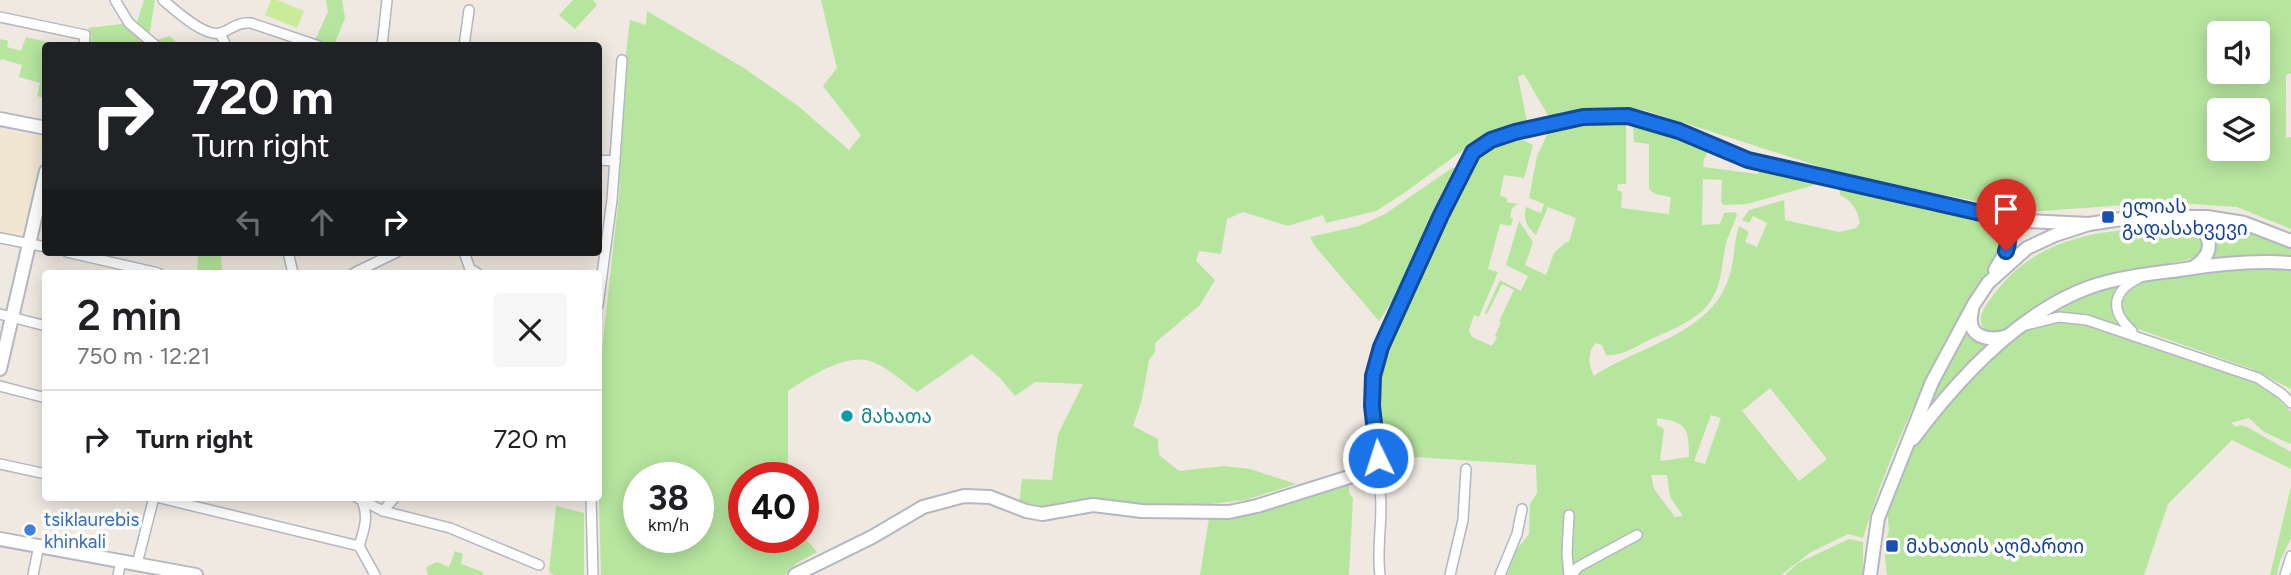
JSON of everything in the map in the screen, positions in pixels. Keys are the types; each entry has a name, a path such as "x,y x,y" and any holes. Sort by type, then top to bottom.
{"street":[{"path":"115,0 129,23 151,42"},
{"path":"163,0 186,20 210,32 220,33 241,22 251,23 307,42"},
{"path":"382,42 387,0"},
{"path":"465,42 469,10"},
{"path":"0,18 85,35 84,42"},
{"path":"220,33 224,42"},
{"path":"602,271 615,161 622,60"},
{"path":"795,575 872,537 923,507 964,496 990,497 1026,511 1042,514 1093,505 1142,511 1229,512 1257,506 1365,472 1378,458 1372,406 1373,376 1381,347 1473,152 1491,140 1515,132 1583,117 1628,116 1679,131 1748,160 1994,216 2027,221 2089,224"},
{"path":"0,118 42,127"},
{"path":"602,160 615,161"},
{"path":"0,369 6,315 30,244 42,189"},
{"path":"1870,575 1878,518 1902,453 1932,382 2009,243 2006,229 1994,216"},
{"path":"2183,217 2198,224 2209,241 2203,262 2194,267"},
{"path":"1988,283 2027,248 2089,224 2128,218 2207,217 2245,223 2291,241"},
{"path":"0,239 42,246"},
{"path":"96,256 147,270"},
{"path":"360,270 389,256"},
{"path":"1902,453 1947,395 2010,336 2065,298 2089,288 2144,274 2194,267 2291,263"},
{"path":"2136,335 2122,322 2117,312 2116,300 2121,289 2144,274"},
{"path":"1974,304 1970,319 1973,330 1979,335 1997,340 2010,336"},
{"path":"6,315 42,325"},
{"path":"2024,325 2050,319 2073,318 2098,323 2259,378 2291,403"},
{"path":"0,386 42,397"},
{"path":"0,464 42,473"},
{"path":"1373,466 1381,494 1378,562 1380,575"},
{"path":"1450,575 1463,520 1466,469"},
{"path":"137,564 154,501"},
{"path":"172,501 359,546"},
{"path":"360,501 366,510 366,524 359,546 375,575"},
{"path":"363,501 383,511 438,524 539,565"},
{"path":"383,511 391,501"},
{"path":"591,501 593,575"},
{"path":"1500,575 1517,534 1522,509"},
{"path":"1569,515 1567,553 1570,575"},
{"path":"1570,575 1578,567 1637,535"},
{"path":"0,540 39,545 119,569 137,564 190,575"},
{"path":"33,575 39,545"},
{"path":"2285,575 2291,556"}],"shaded area":[{"path":"0,129 42,138 42,148 23,241 0,236"}],"green space":[{"path":"144,0 155,0 149,36 157,40 170,36 176,42 91,42 92,37 88,28 121,24 124,21 129,27 137,22"},
{"path":"271,0 304,11 297,28 265,15"},
{"path":"326,0 342,0 345,18 335,42 315,40 328,12"},
{"path":"573,0 593,0 597,5 575,29 559,15"},
{"path":"821,0 2291,0 2291,73 2286,75 2286,138 2291,137 2291,229 2237,207 2165,202 2030,212 1846,175 1644,110 1594,108 1549,117 1524,74 1518,77 1527,122 1474,142 1376,211 1326,223 1323,215 1288,226 1243,212 1227,219 1221,254 1199,251 1196,261 1215,280 1200,305 1155,343 1155,352 1149,360 1142,399 1133,426 1158,439 1159,455 1179,471 1224,466 1250,469 1296,484 1245,500 1176,508 1130,505 1106,500 1069,502 1046,509 1019,505 1022,479 1052,480 1058,434 1083,384 1035,382 1015,396 1000,378 972,354 917,392 875,363 853,360 830,367 788,391 788,462 728,462 728,553 815,553 797,563 785,575 601,575 599,501 602,501 602,349 619,196 625,62 630,20 646,25 647,11 744,68 798,106 849,150 861,135 823,86 837,68"},
{"path":"26,37 47,42 42,42 42,97 37,96 40,83 19,77 22,65 1,59 0,62 0,39 8,41 7,47 21,51"},
{"path":"1593,120 1619,121 1626,125 1626,184 1618,184 1617,190 1622,192 1621,208 1669,214 1671,197 1655,194 1649,189 1649,144 1634,142 1633,126 1646,124 1710,148 1703,167 1757,174 1759,171 1821,183 1747,204 1723,205 1722,180 1703,179 1702,225 1720,224 1724,213 1735,212 1737,215 1727,240 1715,294 1692,319 1630,350 1606,355 1602,345 1596,343 1589,359 1594,376 1689,327 1705,314 1719,299 1728,280 1739,226 1749,232 1745,242 1757,247 1767,223 1753,216 1749,223 1742,220 1749,210 1784,200 1785,220 1839,232 1856,228 1860,223 1854,206 1840,195 1839,186 1989,218 2005,240 1958,319 1917,399 1882,481 1863,538 1848,534 1811,552 1781,575 1572,575 1578,567 1648,526 1577,563 1569,575 1507,575 1516,550 1529,534 1530,504 1537,493 1536,465 1385,455 1378,387 1387,344 1472,163 1488,150 1517,137 1533,145 1524,178 1504,175 1500,196 1507,198 1507,202 1518,204 1512,208 1511,226 1500,224 1488,269 1498,272 1479,317 1474,315 1469,330 1472,337 1492,346 1497,337 1495,336 1501,322 1499,321 1514,290 1502,284 1487,314 1485,313 1500,280 1521,291 1528,276 1506,265 1519,221 1533,242 1525,265 1546,275 1554,253 1569,242 1576,218 1548,207 1536,235 1525,219 1526,207 1541,213 1544,204 1529,198 1537,156 1549,131","holes":["1770,388 1827,459 1799,481 1742,411","1711,415 1721,418 1705,464 1694,461","1657,418 1680,424 1687,433 1689,457 1660,461 1664,429 1657,425","1651,475 1667,475 1670,497 1683,516 1675,517 1654,489"]},
{"path":"1455,168 1452,178 1403,285 1379,321 1310,237 1359,226 1385,214"},
{"path":"2205,223 2291,237 2291,258 2209,260 2213,241"},
{"path":"2149,228 2178,229 2196,234 2201,239 2201,247 2196,258 2125,272 2058,295 2026,313 2003,331 1989,333 1982,325 1983,310 2005,281 2040,253 2080,238"},
{"path":"198,256 221,256 222,270 197,270"},
{"path":"2246,268 2291,269 2291,389 2252,369 2138,329 2121,313 2120,304 2128,289 2147,279"},
{"path":"2119,283 2111,305 2118,321 2127,331 2074,314 2050,315 2080,296"},
{"path":"2075,319 2257,384 2272,393 2291,412 2291,444 2264,432 2249,418 2231,423 2236,427 2247,427 2291,452 2291,469 2232,440 2168,504 2144,575 1887,575 1887,509 1899,469 1940,405 1997,351 2031,328 2044,322"},
{"path":"1966,325 1980,342 1993,346 1919,422"},
{"path":"1349,477 1349,493 1353,498 1349,575 1200,575 1210,512"},
{"path":"2291,487 2291,538 2280,561 2277,575 2270,575"},
{"path":"556,506 584,513 584,575 554,575 549,572"},
{"path":"1849,539 1863,542 1863,575 1785,575 1798,563"},
{"path":"455,551 463,554 461,564 483,572 482,575 428,575 426,567 437,562 449,567"}],"place":[{"name":"ელიას გადასახვევი","path":"2108,217"},
{"name":"მახათა","path":"847,416"},
{"name":"tsiklaurebis khinkali","path":"30,530"},
{"name":"მახათის აღმართი","path":"1892,546"}],"route":[{"path":"1378,458 1372,406 1373,376 1381,347 1473,152 1491,140 1515,132 1583,117 1628,116 1651,121 1748,160 1994,216 2009,236 2006,251"}]}
